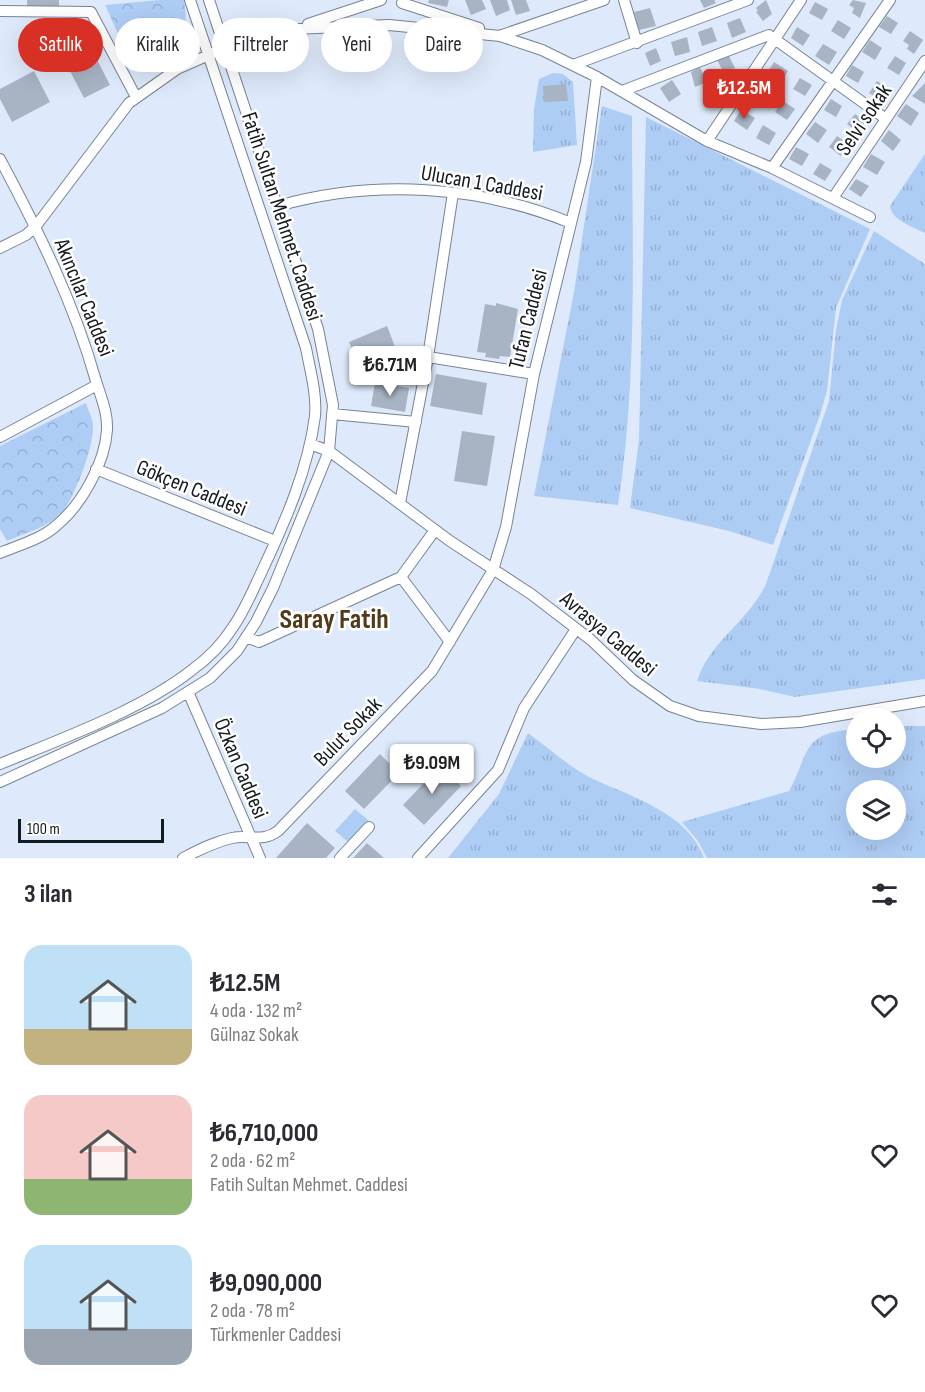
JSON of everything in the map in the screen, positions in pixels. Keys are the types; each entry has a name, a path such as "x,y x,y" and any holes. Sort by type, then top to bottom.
{"street":[{"name":"Fatih Sultan Mehmet. Caddesi","path":"190,0 212,41"},
{"name":"Fatih Sultan Mehmet. Caddesi","path":"209,0 212,19"},
{"path":"309,24 381,0"},
{"path":"309,28 389,26 500,36 604,0"},
{"path":"624,0 637,43"},
{"path":"573,65 748,0"},
{"path":"707,141 801,0"},
{"path":"772,168 890,0"},
{"path":"402,3 542,50 597,77 707,141 772,168 870,217"},
{"path":"0,11 91,12 136,97"},
{"path":"622,91 770,35 834,79 886,119"},
{"name":"Akıncılar Caddesi","path":"0,552 56,526 84,493 96,469 107,431 106,415 77,324 36,226 129,103 177,69 212,52"},
{"name":"Selvi sokak","path":"833,198 925,61"},
{"name":"Fatih Sultan Mehmet. Caddesi","path":"0,764 147,698 194,669 232,629 291,505 310,444 315,414 314,395 306,348 224,72"},
{"name":"Fatih Sultan Mehmet. Caddesi","path":"0,782 189,694 210,678 237,651 273,588 329,451 332,414 330,379 318,329 278,206 226,72"},
{"name":"Tufan Caddesi","path":"493,570 506,527 534,374 586,162 597,77"},
{"path":"0,159 36,226 26,235 0,248"},
{"name":"Ulucan 1 Caddesi","path":"278,206 361,190 419,188 533,207 571,223"},
{"path":"400,503 428,357 453,194"},
{"path":"428,357 534,374"},
{"path":"0,437 97,385"},
{"path":"332,414 416,422"},
{"name":"Avrasya Caddesi","path":"310,444 329,451 435,530 531,594 576,629 633,680 670,706 699,716 761,724 800,722 925,701"},
{"name":"Gökçen Caddesi","path":"96,469 275,541"},
{"path":"246,638 259,642 401,577 435,530"},
{"name":"Bulut Sokak","path":"183,858 215,843 235,837 269,837 278,831 432,671 493,570"},
{"path":"401,577 450,642"},
{"path":"418,858 498,770 524,708 576,629"},
{"name":"Özkan Caddesi","path":"189,694 260,858"},
{"path":"339,858 369,827"}],"green space":[{"path":"184,0 185,18 115,18 115,27 105,5"},
{"path":"553,73 563,74 573,82 577,145 533,152 534,109 539,79"},
{"path":"602,106 632,116 631,360 629,408 618,505 534,496 574,292"},
{"path":"646,117 870,229 836,308 827,391 773,545 729,531 630,508 639,440"},
{"path":"925,154 925,233 898,219 890,206"},
{"path":"874,231 925,264 925,679 795,697 760,689 697,681 711,654 750,609 766,584 829,401 836,330 842,300"},
{"path":"86,403 93,423 93,435 83,469 69,502 59,516 53,520 7,541 0,529 0,446"},
{"path":"906,726 925,726 925,858 707,858 698,841 682,822 789,791 810,746 825,735 846,730 846,768 906,768"},
{"path":"528,733 584,774 657,808 672,818 696,842 704,858 448,858 499,794"},
{"path":"355,809 368,820 348,842 335,831"}],"building":[{"path":"27,0 59,0 59,8 27,7"},
{"path":"429,0 449,0 447,7 428,3"},
{"path":"465,0 482,0 486,9 471,15"},
{"path":"490,0 507,0 510,10 496,16"},
{"path":"511,0 526,0 530,11 516,15"},
{"path":"700,0 714,0 716,3 704,8"},
{"path":"766,0 772,14 763,21 756,12 758,11 756,8"},
{"path":"853,0 866,3 860,18 852,13 854,8 849,5"},
{"path":"815,2 828,9 822,20 809,13"},
{"path":"650,8 656,26 639,30 634,12"},
{"path":"887,16 898,23 891,34 879,27"},
{"path":"740,18 746,32 732,38 727,23"},
{"path":"838,20 851,28 844,39 831,31"},
{"path":"712,27 717,41 702,46 698,32"},
{"path":"797,27 810,35 803,46 791,38"},
{"path":"910,31 923,40 914,54 907,49 909,45 903,41"},
{"path":"687,37 690,52 675,56 671,42"},
{"path":"870,40 882,48 875,60 862,52"},
{"path":"823,44 837,52 829,65 815,56"},
{"path":"656,48 661,61 650,66 645,53"},
{"path":"728,54 735,68 724,73 717,60"},
{"path":"895,56 906,63 899,75 887,68"},
{"path":"774,62 788,71 782,81 767,73"},
{"path":"852,65 864,72 858,83 846,76"},
{"path":"700,67 707,82 695,87 691,72"},
{"path":"103,71 110,85 84,98 70,72"},
{"path":"35,72 50,102 12,122 0,99 0,89"},
{"path":"800,78 812,85 805,96 793,89"},
{"path":"672,80 681,94 669,102 660,88"},
{"path":"877,81 890,89 882,101 869,93"},
{"path":"925,83 925,104 912,96"},
{"path":"566,84 568,101 544,102 543,86"},
{"path":"757,86 769,94 763,104 751,97"},
{"path":"831,99 842,106 836,117 824,110"},
{"path":"783,101 795,109 787,120 775,112"},
{"path":"906,104 919,113 911,126 897,116"},
{"path":"741,110 755,118 747,130 734,121"},
{"path":"855,114 866,122 858,133 847,124"},
{"path":"815,122 827,130 818,143 806,134"},
{"path":"763,125 776,133 769,145 756,138"},
{"path":"889,130 901,140 893,151 881,141"},
{"path":"837,136 850,145 841,156 829,147"},
{"path":"796,147 809,154 802,166 789,159"},
{"path":"871,154 885,162 877,175 863,167"},
{"path":"820,163 832,170 825,181 813,174"},
{"path":"856,179 869,186 861,197 849,189"},
{"path":"496,303 518,309 510,357 500,356 499,359 485,357 486,353 477,352 485,304 496,306"},
{"path":"387,326 399,357 362,373 349,342"},
{"path":"436,374 487,383 482,415 430,406"},
{"path":"375,383 409,388 405,412 371,406"},
{"path":"462,431 495,436 487,486 454,481"},
{"path":"380,754 399,773 364,809 345,791"},
{"path":"440,766 461,786 424,825 403,805"},
{"path":"307,823 335,848 326,858 276,858"},
{"path":"367,843 384,858 353,858"}],"district":[{"name":"Saray Fatih","path":"334,618"}]}
